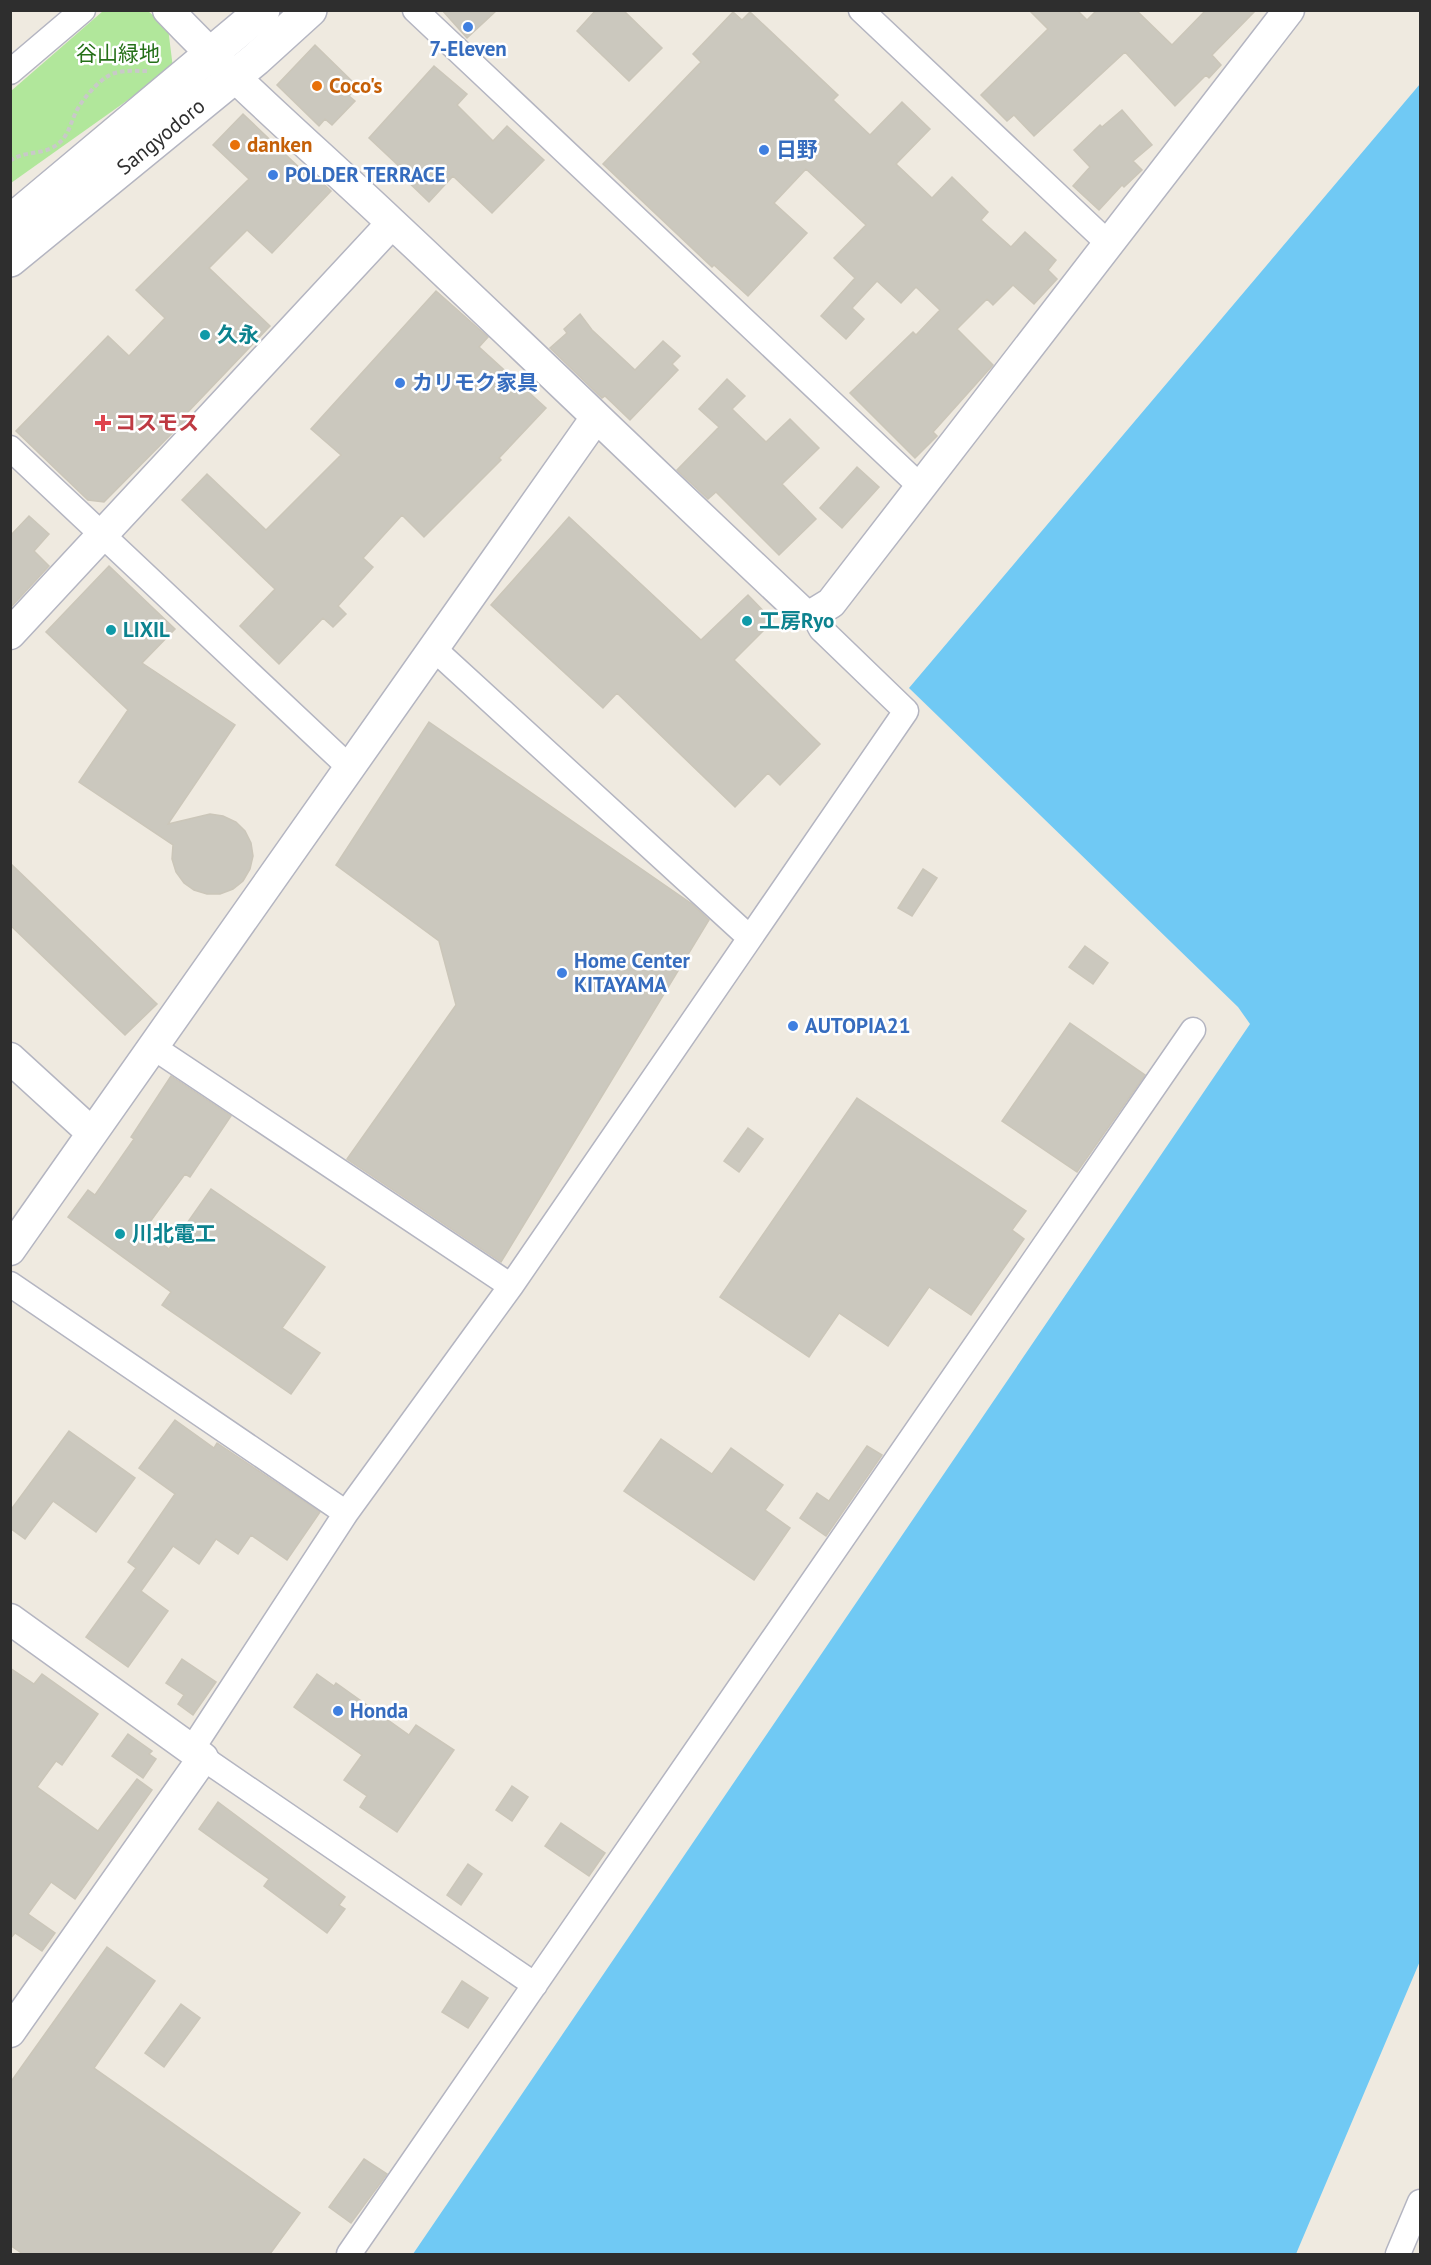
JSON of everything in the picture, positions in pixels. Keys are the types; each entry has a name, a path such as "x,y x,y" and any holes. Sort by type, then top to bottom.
{"main road":[{"name":"Sangyodoro","path":"10,260 222,66 263,10"},
{"name":"Sangyodoro","path":"10,222 222,66 310,10"}],"street":[{"path":"10,72 83,10"},
{"path":"168,10 222,66 392,223 595,419 803,613 813,614 831,603 1288,10"},
{"path":"415,10 921,487"},
{"path":"861,10 1109,244"},
{"path":"10,634 392,223"},
{"path":"10,1250 595,419"},
{"path":"10,448 349,766"},
{"path":"10,2032 198,1754 346,1513 511,1286 906,711 821,629 813,614"},
{"path":"433,648 750,938"},
{"path":"349,2254 1193,1030"},
{"path":"153,1047 511,1286"},
{"path":"10,1058 93,1133"},
{"path":"10,1284 346,1513"},
{"path":"10,1619 198,1754 535,1985"},
{"path":"1398,2254 1420,2202"}],"path":[{"path":"10,161 16,156 45,152 59,143 69,132 75,113 85,99 112,73 156,72"}],"green space":[{"name":"谷山緑地","path":"103,11 148,11 168,28 173,68 11,183 11,91"}],"water":[{"path":"1420,84 1420,1961 1296,2254 413,2254 1250,1024 1238,1007 909,688"}],"building":[{"name":"7-Eleven","path":"442,10 497,10 467,38"},
{"path":"596,10 623,10 662,48 629,81 577,31"},
{"path":"1029,10 1077,10 1087,20 1097,10 1136,10 1172,45 1206,10 1256,10 1212,55 1221,65 1209,78 1206,75 1175,106 1125,52 1034,136 1014,115 1007,121 981,95 1048,29"},
{"name":"日野","path":"733,12 742,20 750,12 838,95 833,100 870,135 902,102 930,129 896,164 932,198 952,177 988,212 981,220 1011,247 1025,232 1056,260 1048,270 1057,279 1034,304 1013,285 993,305 987,299 957,329 993,365 933,432 937,436 915,458 850,393 913,332 916,335 940,310 916,287 901,303 877,281 852,308 864,319 846,339 821,316 855,278 834,258 866,225 806,169 774,203 807,233 748,296 714,265 712,267 603,164 701,62 693,54"},
{"name":"Coco's","path":"315,45 357,86 349,96 355,101 332,125 325,119 319,126 277,85"},
{"path":"434,66 467,94 457,105 493,141 507,126 544,160 492,213 453,176 429,202 398,172 402,169 369,138"},
{"path":"1122,110 1152,145 1133,161 1142,170 1124,187 1122,185 1099,210 1073,186 1090,167 1074,150 1100,125 1102,127"},
{"path":"243,114 306,174 309,170 331,191 272,253 247,230 209,268 270,326 187,413 190,415 104,502 88,500 16,431 108,336 129,356 165,318 136,290 249,179 213,145"},
{"path":"436,291 488,337 479,347 546,408 499,458 501,460 424,537 402,515 363,558 373,567 338,606 346,614 333,627 323,618 279,664 240,626 275,589 182,500 207,474 266,530 341,455 311,429"},
{"path":"580,314 592,330 635,370 663,341 680,356 672,364 678,370 630,420 605,396 602,398 550,348 567,333 564,329"},
{"path":"727,379 745,396 732,409 766,442 790,419 819,448 782,484 816,519 779,555 716,492 708,499 677,470 719,427 699,409"},
{"path":"857,467 879,487 842,528 820,508"},
{"path":"29,516 49,534 34,551 49,566 10,608 10,536"},
{"path":"569,517 701,640 748,595 773,621 734,660 820,744 780,785 768,773 735,807 617,693 603,708 491,605"},
{"path":"109,566 175,629 142,663 235,725 168,824 210,814 223,816 236,822 245,831 251,843 253,856 250,869 243,881 233,889 220,894 207,894 194,890 184,883 176,872 172,859 173,845 79,782 128,710 46,632"},
{"name":"Home Center KITAYAMA","path":"429,722 692,904 709,920 501,1262 347,1159 456,1005 439,941 336,865"},
{"path":"10,863 157,1004 125,1035 10,925"},
{"path":"923,869 937,878 912,916 898,908"},
{"path":"1085,946 1108,963 1093,984 1069,967"},
{"path":"1070,1023 1145,1075 1077,1172 1002,1121"},
{"path":"171,1076 231,1116 190,1177 185,1174 144,1230 169,1249 211,1189 325,1267 282,1328 320,1353 291,1394 162,1305 171,1292 68,1217 88,1190 95,1195 134,1139 131,1137"},
{"path":"857,1098 1026,1211 1012,1230 1024,1239 971,1315 929,1287 888,1346 839,1313 809,1357 720,1297"},
{"path":"748,1128 763,1139 739,1172 724,1161"},
{"path":"175,1420 214,1448 217,1443 320,1512 287,1560 251,1535 238,1554 216,1539 199,1564 173,1546 141,1591 168,1611 128,1667 86,1637 136,1568 128,1562 175,1494 139,1468"},
{"path":"69,1431 135,1478 96,1532 53,1501 25,1539 10,1528 10,1511"},
{"path":"661,1439 712,1474 731,1448 783,1485 765,1510 790,1528 754,1580 624,1491"},
{"path":"867,1446 882,1455 826,1536 800,1518 817,1493 829,1501"},
{"path":"182,1659 216,1682 193,1715 178,1704 184,1695 166,1683"},
{"path":"10,1668 34,1684 42,1674 98,1714 62,1765 56,1761 37,1787 98,1831 137,1779 152,1790 75,1899 51,1882 28,1914 55,1933 42,1951 15,1933 10,1939"},
{"path":"317,1674 334,1686 336,1683 409,1735 416,1725 454,1750 397,1832 360,1807 367,1796 344,1780 362,1755 294,1707"},
{"path":"128,1734 152,1751 149,1754 156,1759 143,1778 112,1756"},
{"path":"512,1786 528,1797 512,1821 496,1810"},
{"path":"218,1802 345,1897 339,1905 345,1909 327,1933 264,1886 269,1879 199,1829"},
{"path":"561,1823 605,1853 589,1876 545,1846"},
{"path":"468,1864 482,1874 461,1905 447,1895"},
{"path":"107,1947 155,1981 94,2068 300,2213 270,2254 23,2254 10,2245 10,2083"},
{"path":"462,1981 488,1998 468,2028 442,2012"},
{"path":"181,2004 200,2018 164,2067 145,2053"},
{"path":"364,2159 387,2174 351,2223 329,2207"}],"place":[{"name":"7-Eleven","path":"468,27"},
{"name":"Coco's","path":"317,86"},
{"name":"danken","path":"235,145"},
{"name":"日野","path":"764,150"},
{"name":"POLDER TERRACE","path":"273,175"},
{"name":"久永","path":"205,335"},
{"name":"カリモク家具","path":"400,383"},
{"name":"コスモス","path":"103,423"},
{"name":"工房Ryo","path":"747,621"},
{"name":"LIXIL","path":"111,630"},
{"name":"Home Center KITAYAMA","path":"562,973"},
{"name":"AUTOPIA21","path":"793,1026"},
{"name":"川北電工","path":"120,1234"},
{"name":"Honda","path":"338,1711"}]}
